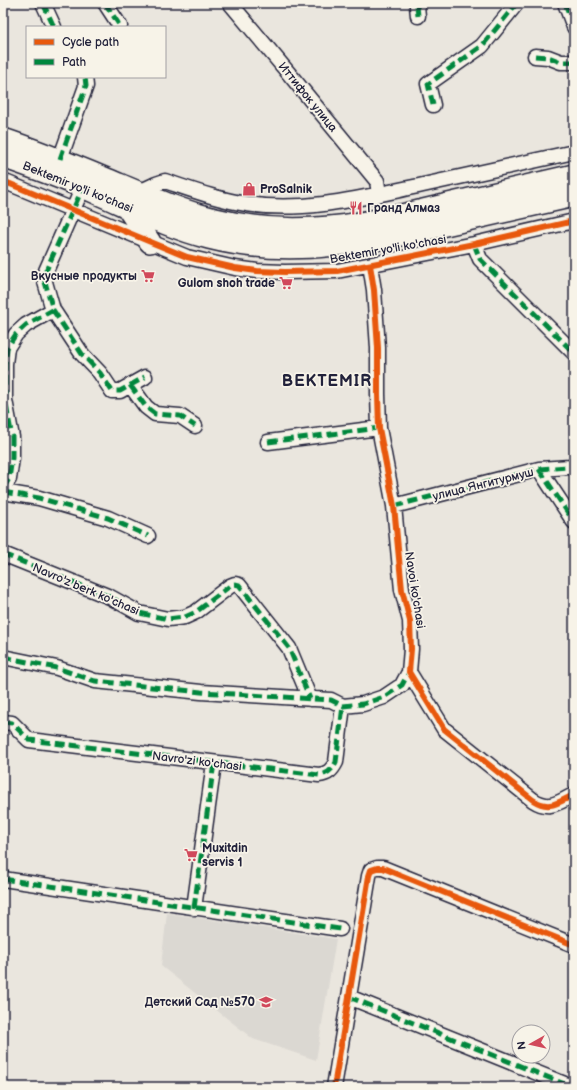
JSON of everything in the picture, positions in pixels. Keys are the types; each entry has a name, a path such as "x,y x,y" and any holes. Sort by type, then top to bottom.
{"highway":[{"name":"Bektemir yo'li ko'chasi","path":"3,139 60,159 133,199 174,227 208,238 255,246 297,248 330,247 385,238 574,196"},
{"name":"Bektemir yo'li ko'chasi","path":"3,157 83,187 227,222 270,229 310,229 342,226 396,216 574,176"},
{"path":"133,199 150,242"}],"street":[{"path":"43,3 54,26"},
{"path":"105,3 120,26"},
{"name":"Иттифок улица","path":"230,3 377,181 379,194"},
{"path":"433,105 428,84 482,46 517,3"},
{"path":"565,3 574,27"},
{"path":"535,56 548,57 562,62 574,62"},
{"path":"60,159 86,86 85,78"},
{"path":"133,199 156,184 165,181 229,201 272,207 308,206 379,194 574,152"},
{"name":"Bektemir yo'li ko'chasi","path":"3,181 187,257 257,272 337,271 474,244 574,221"},
{"path":"83,187 45,273 45,282 53,310 82,354 100,373 112,391 130,386 145,377"},
{"path":"474,244 480,259 574,353"},
{"name":"Navoi ko'chasi","path":"370,265 374,290 378,348 379,428 394,506 402,590 410,621 411,649 409,672"},
{"path":"3,488 9,479 12,458 12,437 5,400 5,364 7,348 16,334 26,325 53,310"},
{"path":"130,386 146,407 155,414 180,416 195,426"},
{"path":"268,442 379,428"},
{"name":"улица Янгитурмуш","path":"394,506 539,469 574,466"},
{"path":"539,469 574,522"},
{"path":"3,492 39,498 108,518 148,536"},
{"name":"Navro'z berk ko'chasi","path":"3,554 110,597 139,613 168,619 185,617 196,612 230,586 235,584 240,585 289,648 310,699"},
{"path":"3,657 57,668 95,681 200,692 331,700 343,706 363,704 384,697 402,685 409,672"},
{"path":"409,672 444,729 533,800 547,806 574,795"},
{"name":"Navro'zi ko'chasi","path":"3,722 12,723 29,740 319,776 332,770 336,762 343,706"},
{"path":"194,908 214,763"},
{"path":"334,1087 371,870 383,868 574,945"},
{"path":"3,879 340,929"},
{"path":"349,997 572,1087"}],"shaded area":[{"name":"Детский Сад №570","path":"167,913 336,939 316,1060 253,1039 161,966"}],"marked path":[{"path":"43,3 54,26"},
{"path":"105,3 120,26"},
{"path":"418,16 417,6 420,3"},
{"path":"433,105 428,84 482,46 517,3"},
{"path":"565,3 574,27"},
{"path":"535,56 548,57 561,62 574,62"},
{"path":"60,159 86,86 85,78"},
{"path":"3,488 9,479 12,458 12,437 5,400 5,364 7,348 16,334 26,325 53,310 45,282 45,273 83,187"},
{"path":"474,244 480,259 574,353"},
{"path":"53,310 82,354 100,373 112,391 120,391 145,377"},
{"path":"130,385 146,407 155,414 180,416 195,426"},
{"path":"268,442 379,428"},
{"path":"394,506 539,469 574,466"},
{"path":"539,469 574,522"},
{"path":"3,492 39,498 108,518 148,536"},
{"path":"3,554 110,597 139,613 168,619 185,617 196,612 230,586 235,584 239,585 289,648 310,699"},
{"path":"3,657 57,668 95,681 201,692 331,700 343,706 363,704 384,697 402,685 409,672"},
{"path":"3,722 12,723 29,740 319,775 325,774 329,771 336,762 343,706"},
{"path":"194,908 214,763"},
{"path":"3,879 340,929"},
{"path":"349,997 572,1087"}],"cycle path":[{"path":"3,181 187,257 235,268 257,271 337,271 474,244 574,221"},
{"path":"370,265 374,290 378,348 379,428 394,506 402,590 410,621 411,649 409,672 444,729 533,800 544,805 549,805 558,803 574,795"},
{"path":"334,1087 371,870 383,868 574,945"}],"place":[{"name":"ProSalnik","path":"249,189"},
{"name":"Гранд Алмаз","path":"356,208"},
{"name":"Вкусные продукты","path":"148,276"},
{"name":"Gulom shoh trade","path":"286,283"},
{"name":"Muxitdin servis 1","path":"191,855"},
{"name":"Детский Сад №570","path":"266,1002"}],"district":[{"name":"BEKTEMIR","path":"327,380"}]}
